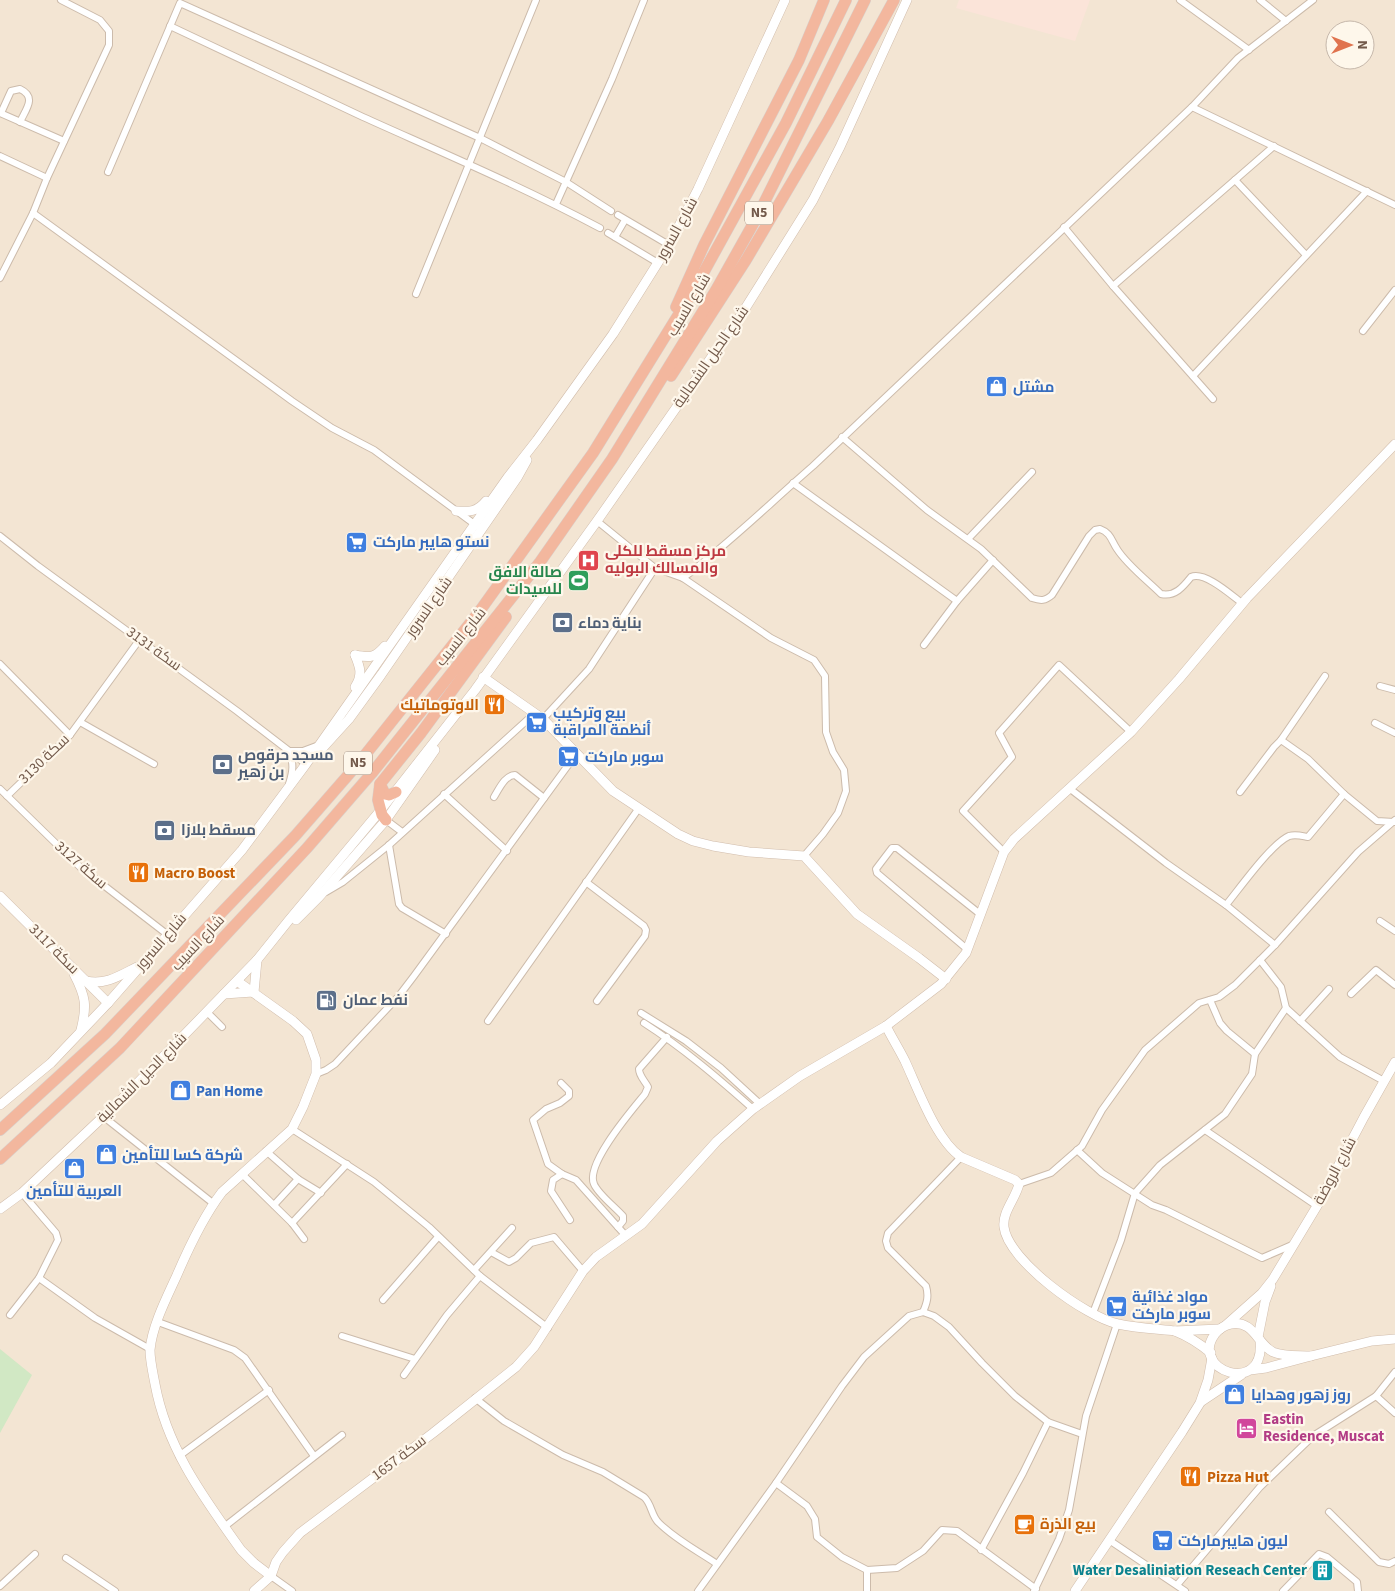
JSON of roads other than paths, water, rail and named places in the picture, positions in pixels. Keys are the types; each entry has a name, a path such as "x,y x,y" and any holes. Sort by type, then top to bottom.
{"highway":[{"path":"658,348 704,245 799,60 824,0"},
{"name":"شارع السيب","path":"0,1130 118,1020 295,836 357,765 479,612 593,453 695,288 786,123 846,0"},
{"name":"شارع السيب","path":"0,1159 120,1048 307,848 372,773 540,562 612,459 716,290 757,217 866,0"},
{"path":"612,459 682,361 746,260 828,121 894,0"},
{"path":"383,816 378,800 380,784 421,733 536,575 540,562"},
{"path":"380,784 385,794 390,795 396,792"},
{"path":"0,1122 28,1100 39,1095"}],"street":[{"path":"0,278 33,213 47,178 110,45 110,31 100,20 61,0"},
{"path":"416,294 536,0"},
{"path":"556,204 612,79 644,0"},
{"name":"شارع السرور","path":"306,764 349,719 479,527 508,477 537,440 618,326 658,264 706,173 785,0"},
{"name":"شارع الحيل الشمالية","path":"0,1209 22,1193 104,1117 207,1012 257,960 289,920 383,816 396,792 484,678 744,312 813,200 840,147 908,0"},
{"path":"1180,0 1249,50"},
{"path":"1260,0 1286,21"},
{"path":"683,578 736,536 793,483 1192,107 1238,58 1313,0"},
{"path":"108,172 180,3 480,138 566,182 611,210"},
{"path":"170,26 556,204 600,228"},
{"path":"20,122 29,102 29,96 20,89 11,92 0,113 20,122 64,141"},
{"path":"1192,107 1395,205"},
{"path":"1113,286 1274,146"},
{"path":"0,156 47,178"},
{"path":"1235,180 1306,255"},
{"path":"1192,376 1367,190"},
{"path":"33,213 292,401 332,428 374,450 479,527"},
{"path":"618,215 669,245"},
{"path":"615,237 625,220"},
{"path":"1064,227 1113,286 1213,399"},
{"path":"608,232 658,264"},
{"path":"1363,331 1395,290"},
{"path":"842,437 927,510 968,539 1032,598 1040,601 1052,596 1089,536 1095,530 1100,529 1111,536 1124,558 1161,594 1168,596 1176,592 1185,585 1190,577 1195,575 1207,578 1242,603"},
{"name":"شارع السرور","path":"0,1105 51,1063 108,1003 242,850 306,764 442,571 517,478 537,440"},
{"name":"سكة 1657","path":"254,1591 272,1576 276,1562 300,1533 516,1367 548,1328 583,1271 608,1247 642,1224 717,1141 756,1106 838,1053 886,1026 946,979 967,949 1004,852 1014,839 1131,732 1179,679 1242,603 1395,444"},
{"path":"968,539 1032,472"},
{"path":"456,511 469,512 477,509 484,503 498,484 508,477"},
{"path":"793,483 957,601"},
{"path":"597,521 655,568 683,578 771,638 814,660 825,676 826,732 833,752 844,770 846,791 833,820 804,856"},
{"name":"سكة 3131","path":"0,536 306,764"},
{"path":"924,645 957,601 992,560"},
{"path":"319,897 342,882 389,845 444,794 539,716 589,669 655,568"},
{"path":"350,701 352,692 361,674 355,655 367,658 375,656 383,648 433,576 442,571"},
{"name":"سكة 3130","path":"7,796 70,735 140,639"},
{"path":"0,664 70,735"},
{"path":"1004,852 963,811 1012,757 999,733 1059,665 1131,732"},
{"path":"1240,792 1281,740 1325,676"},
{"path":"484,678 539,716 613,791 678,834 693,841 750,852 804,856 857,914 946,979"},
{"path":"1380,686 1395,690"},
{"name":"شارع الحيل الشمالية","path":"276,938 341,873 459,717 474,690"},
{"name":"سكة 3130","path":"80,722 154,764"},
{"path":"1375,724 1395,733"},
{"path":"1281,740 1308,759 1344,794 1377,821 1395,821"},
{"path":"287,790 293,770 293,761 289,751 303,751 319,745"},
{"path":"316,1074 335,1064 398,997 507,851 577,753"},
{"path":"494,797 511,774 515,775 544,798"},
{"path":"1069,788 1144,846 1226,905 1275,945"},
{"name":"سكة 3127","path":"0,789 80,867 168,935"},
{"path":"444,794 507,851"},
{"path":"1226,905 1275,846 1290,836 1298,835 1308,838 1344,794"},
{"path":"488,1021 639,808"},
{"path":"383,816 402,832"},
{"path":"1312,1356 1273,1352 1248,1326 1241,1324 1175,1331 1116,1324 1066,1298 1036,1274 1007,1238 1004,1219 1019,1184 1051,1173 1082,1146 1102,1110 1146,1050 1198,1003 1219,997 1235,985 1275,945 1358,852 1395,821"},
{"path":"389,845 399,904 402,908 446,934"},
{"path":"967,949 877,873 876,869 892,848 897,848 980,914"},
{"path":"586,882 644,926 646,930 645,936 597,1001"},
{"name":"سكة 3117","path":"0,896 108,1003"},
{"path":"1380,921 1395,931"},
{"path":"254,992 257,960"},
{"path":"1260,960 1281,987 1286,1008 1340,1057 1384,1081"},
{"path":"86,981 104,982 113,980 142,964"},
{"path":"71,967 84,998 86,1011 81,1031"},
{"path":"1351,994 1376,970 1395,985"},
{"path":"239,979 307,1034 316,1060 316,1074 303,1107 292,1128 222,1192 214,1204 184,1259 158,1322 150,1349 151,1363 159,1407 179,1456 224,1527 241,1550 292,1591"},
{"path":"1300,1021 1329,988"},
{"path":"224,994 254,992"},
{"path":"1210,1000 1220,1023 1255,1054"},
{"path":"1093,1313 1121,1240 1135,1193 1160,1165 1225,1114 1252,1074 1255,1054 1286,1008"},
{"path":"207,1012 222,1027"},
{"path":"641,1013 686,1041 720,1068 756,1106"},
{"path":"644,1023 667,1037 756,1106"},
{"path":"886,1026 937,1127 953,1152 1015,1180 1019,1184"},
{"path":"618,1228 623,1221 623,1216 594,1185 592,1177 595,1165 616,1131 645,1094 648,1088 639,1074 639,1069 667,1037"},
{"name":"شارع الروضة","path":"1223,1327 1262,1293 1273,1279 1317,1206 1395,1062"},
{"path":"561,1083 569,1091 569,1096 560,1103 546,1108 534,1120 548,1164 562,1174 576,1180 626,1236"},
{"path":"104,1117 214,1204"},
{"path":"292,1128 347,1164 403,1205 480,1276 548,1328"},
{"path":"1205,1130 1317,1206"},
{"path":"1077,1150 1102,1173 1152,1206 1190,1222 1262,1258 1294,1244"},
{"path":"266,1151 298,1179 321,1193"},
{"path":"923,1312 927,1303 928,1293 926,1286 888,1248 886,1241 888,1233 961,1157"},
{"path":"292,1224 347,1164"},
{"path":"242,1174 274,1205 304,1239"},
{"path":"562,1174 553,1180 551,1191 570,1220"},
{"path":"274,1205 298,1179"},
{"path":"10,1315 39,1278 58,1240 56,1234 22,1193"},
{"path":"474,1270 512,1228"},
{"path":"383,1300 438,1236"},
{"path":"491,1252 509,1262 532,1243 554,1237 583,1271"},
{"path":"404,1375 447,1315 480,1276"},
{"path":"39,1278 95,1318 150,1349"},
{"name":"شارع الروضة","path":"1259,1339 1265,1302 1273,1279"},
{"path":"698,1591 864,1357 910,1316 923,1312 934,1316 948,1327 1015,1396 1048,1422 1082,1434"},
{"path":"158,1322 240,1354 245,1358 314,1456"},
{"path":"776,1482 806,1506 815,1519 817,1537 842,1557 866,1570 897,1568 923,1551 942,1530 957,1531 1035,1590 1059,1539 1069,1510 1086,1416 1116,1324"},
{"path":"1075,1591 1200,1403 1206,1387 1211,1344 1214,1335 1223,1327"},
{"path":"1175,1331 1201,1344 1211,1355 1217,1366 1225,1372 1234,1374 1372,1342 1395,1339"},
{"path":"342,1336 415,1359"},
{"path":"1200,1403 1258,1362 1261,1351 1259,1339"},
{"path":"1177,1585 1260,1488 1306,1442 1376,1396 1395,1372"},
{"path":"179,1456 269,1390"},
{"path":"1376,1396 1395,1413"},
{"path":"474,1398 504,1421 563,1455 603,1472 644,1497 648,1500 653,1515 658,1522 679,1540 717,1564"},
{"path":"981,1550 1023,1473 1048,1422"},
{"path":"224,1527 342,1435"},
{"path":"1329,1512 1379,1562 1389,1564 1395,1561"},
{"path":"1109,1540 1184,1591"},
{"path":"5,1591 0,1587 34,1554"},
{"path":"1283,1591 1318,1554 1327,1557 1357,1582 1358,1591"},
{"path":"66,1558 115,1591"},
{"path":"866,1570 867,1591"}],"place":[{"name":"مشتل","path":"997,387"},
{"name":"نستو هايبر ماركت","path":"357,542"},
{"name":"مركز مسقط للكلى والمسالك البوليه","path":"589,560"},
{"name":"صالة الافق للسيدات","path":"578,581"},
{"name":"بناية دماء","path":"562,623"},
{"name":"الاوتوماتيك","path":"495,705"},
{"name":"بيع وتركيب أنظمة المراقبة","path":"537,722"},
{"name":"سوبر ماركت","path":"569,757"},
{"name":"مسجد حرقوص بن زهير","path":"222,764"},
{"name":"مسقط بلازا","path":"165,830"},
{"name":"Macro Boost","path":"138,873"},
{"name":"نفط عمان","path":"327,1000"},
{"name":"Pan Home","path":"180,1091"},
{"name":"شركة كسا للتأمين","path":"106,1155"},
{"name":"العربية للتأمين","path":"74,1168"},
{"name":"مواد غذائية سوبر ماركت","path":"1116,1306"},
{"name":"روز زهور وهدايا","path":"1235,1395"},
{"name":"Eastin Residence, Muscat","path":"1247,1428"},
{"name":"Pizza Hut","path":"1191,1477"},
{"name":"بيع الذرة","path":"1024,1524"},
{"name":"ليون هايبرماركت","path":"1162,1541"},
{"name":"Water Desaliniation Reseach Center","path":"1323,1570"}]}
